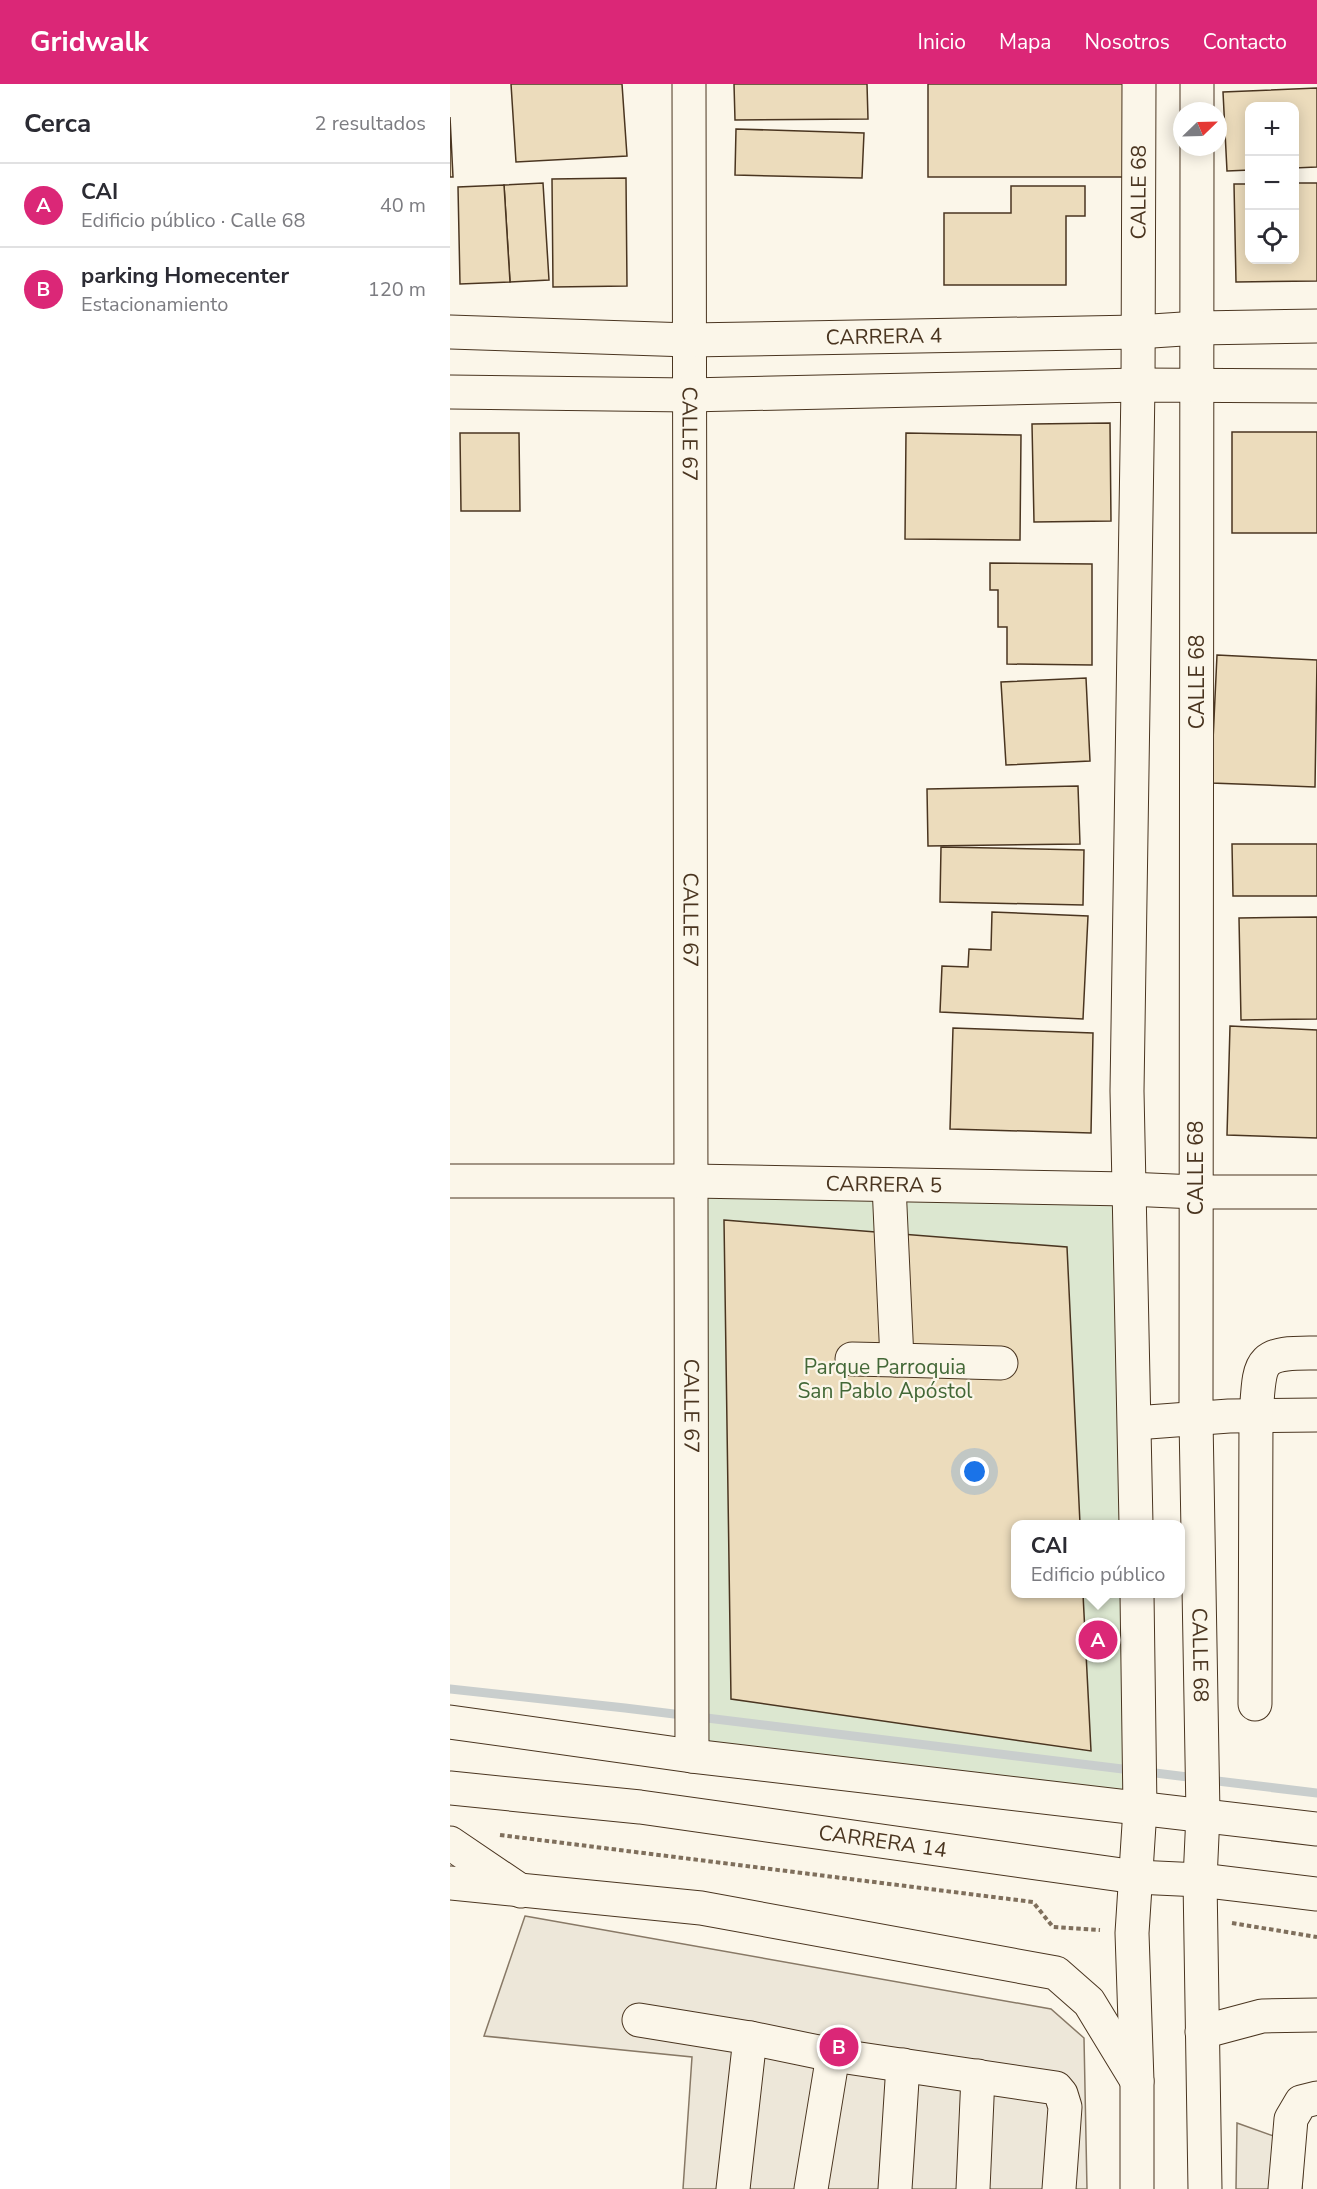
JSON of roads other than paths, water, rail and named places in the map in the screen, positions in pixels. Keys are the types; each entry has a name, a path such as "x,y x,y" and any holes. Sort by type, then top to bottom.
{"street":[{"name":"CALLE 67","path":"689,84 692,1742"},
{"name":"CALLE 68","path":"1136,1520 1127,1091 1138,385 1139,84"},
{"path":"1197,84 1197,102"},
{"name":"CALLE 68","path":"1197,156 1196,1419 1203,1814 1200,1880 1205,2189"},
{"name":"CARRERA 4","path":"450,332 689,340 1137,333 1198,328 1317,326"},
{"path":"450,392 689,395 1138,385 1317,386"},
{"name":"CARRERA 5","path":"450,1181 691,1181 1196,1192 1317,1192"},
{"path":"889,1185 897,1360"},
{"path":"1255,1704 1256,1417 1259,1372 1270,1358 1286,1353 1317,1353"},
{"path":"852,1359 1001,1363"},
{"path":"1135,1423 1317,1415"},
{"path":"1137,1598 1140,1809 1132,1933 1137,2081 1137,2189"},
{"path":"450,1722 692,1742 1140,1809 1203,1814 1317,1829"},
{"name":"CARRERA 14","path":"450,1788 640,1807 1136,1877 1200,1880 1317,1894"},
{"path":"450,1843 521,1891"},
{"path":"450,1883 701,1908 1056,1974 1089,2002 1137,2081"},
{"path":"1202,2032 1262,2016 1317,2014"},
{"path":"639,2020 750,2038 833,2055 1056,2088 1061,2094 1065,2107 1059,2189"},
{"path":"733,2189 750,2038"},
{"path":"811,2189 833,2055"},
{"path":"895,2189 903,2065"},
{"path":"973,2189 978,2076"},
{"path":"1285,2189 1290,2119 1301,2102 1317,2098"}],"waterway":[{"path":"450,1689 625,1708 1196,1778"},
{"path":"1209,1780 1317,1793"}],"place":[{"name":"CAI","path":"1098,1640"},
{"name":"parking Homecenter","path":"839,2047"}],"park label":[{"name":"Parque Parroquia San Pablo Apóstol","path":"885,1379"}]}
